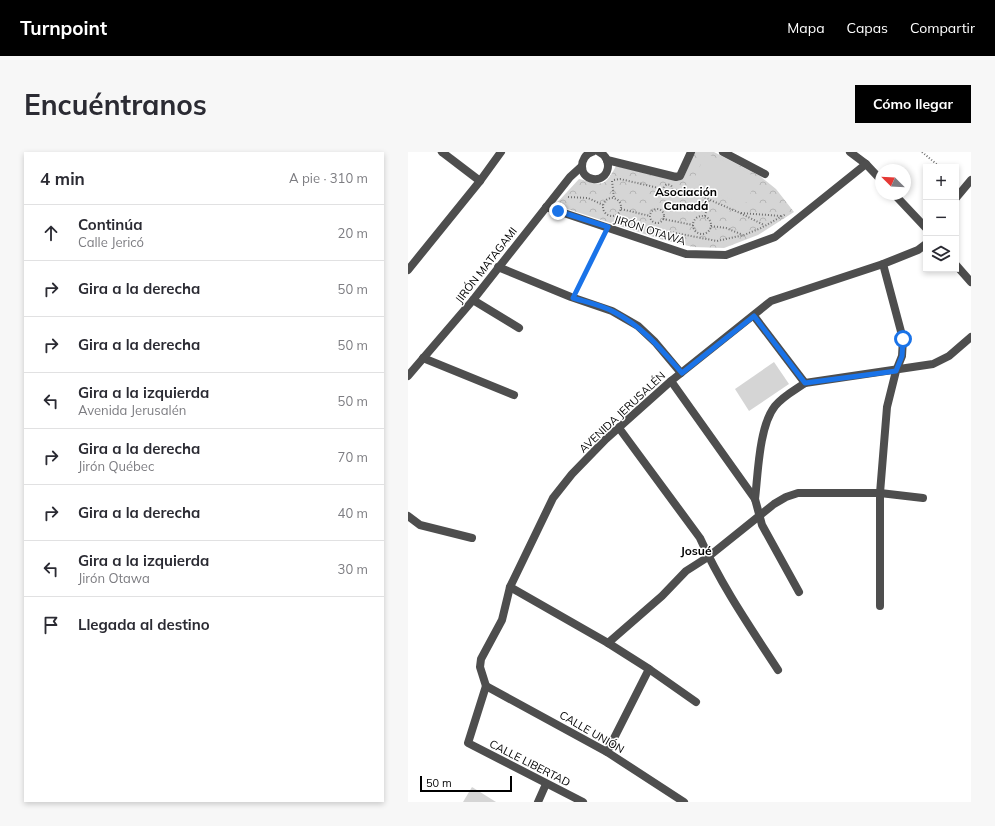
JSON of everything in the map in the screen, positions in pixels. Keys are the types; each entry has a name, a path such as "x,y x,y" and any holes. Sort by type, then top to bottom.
{"street":[{"path":"442,152 480,180"},
{"path":"408,270 501,152"},
{"name":"JIRÓN MATAGAMI","path":"408,376 473,300 570,177 581,167 585,155 592,152"},
{"path":"581,167 585,175 589,177 601,177 606,172 608,164 605,156 598,152"},
{"path":"607,160 676,177 680,176 691,152"},
{"path":"724,152 765,174"},
{"path":"850,152 866,164 875,174"},
{"name":"JIRÓN OTAWA","path":"546,206 686,254 726,255 775,237 866,164"},
{"path":"959,194 971,180"},
{"path":"900,200 923,225"},
{"name":"AVENIDA JERUSALÉN","path":"486,686 480,667 481,659 502,620 510,587 553,498 572,474 606,438 672,381 771,302 884,264 918,250 923,246"},
{"path":"880,606 880,493 887,407 896,371 902,356 903,339 884,264"},
{"path":"498,267 573,298 612,311 638,326 682,373"},
{"path":"959,268 971,282"},
{"path":"473,300 519,328"},
{"path":"754,316 805,383"},
{"path":"755,499 760,451 766,422 775,406 788,395 805,383 896,371 933,364 949,356 971,337"},
{"path":"423,358 514,395"},
{"path":"672,381 755,499 762,525 799,592"},
{"path":"619,428 700,538 708,557 730,596 778,670"},
{"path":"608,643 662,596 686,571 708,557 780,500 798,492 880,493 922,498"},
{"path":"408,516 420,525 472,538"},
{"path":"510,587 608,643 649,669 696,702"},
{"path":"607,752 649,669"},
{"name":"CALLE LIBERTAD","path":"486,686 468,743 582,802"},
{"name":"CALLE UNIÓN","path":"486,686 607,752 684,802"},
{"path":"538,802 546,784"}],"path":[{"path":"922,152 936,164"},
{"path":"614,198 610,181 620,180 664,189 665,193 668,194 673,190 687,191 740,213 764,226"},
{"path":"664,189 665,186 668,185 672,186 673,190"},
{"path":"567,197 588,198 603,205"},
{"path":"614,198 618,200 620,209 616,214 610,216 604,212 603,205 605,200 614,198"},
{"path":"705,216 709,200"},
{"path":"650,216 654,209 659,208 664,215 663,219"},
{"path":"620,209 650,216"},
{"path":"740,213 781,216"},
{"path":"670,232 717,241 744,235 787,213"},
{"path":"650,216 653,222 656,223 662,221 663,219 694,225"},
{"path":"705,216 709,218 711,226 707,232 700,234 694,229 694,225 694,221 697,218 705,216"},
{"path":"711,226 726,228 744,235"},
{"path":"573,298 608,227"}],"green space":[{"path":"695,152 714,152 760,176 776,189 794,212 758,235 724,248 693,247 663,240 555,205 579,179 597,183 605,182 612,174 616,166 678,181 683,179"},
{"path":"706,153 758,178 744,206 693,181"},
{"path":"774,362 789,384 749,411 735,389"},
{"path":"472,787 496,802 463,802"}],"district":[{"name":"Asociación Canadá","path":"686,199"},
{"name":"Josué","path":"696,551"}],"route":[{"path":"558,211 608,227 573,298 612,311 638,326 682,373 754,316 805,383 896,371 902,356 903,339"}]}
